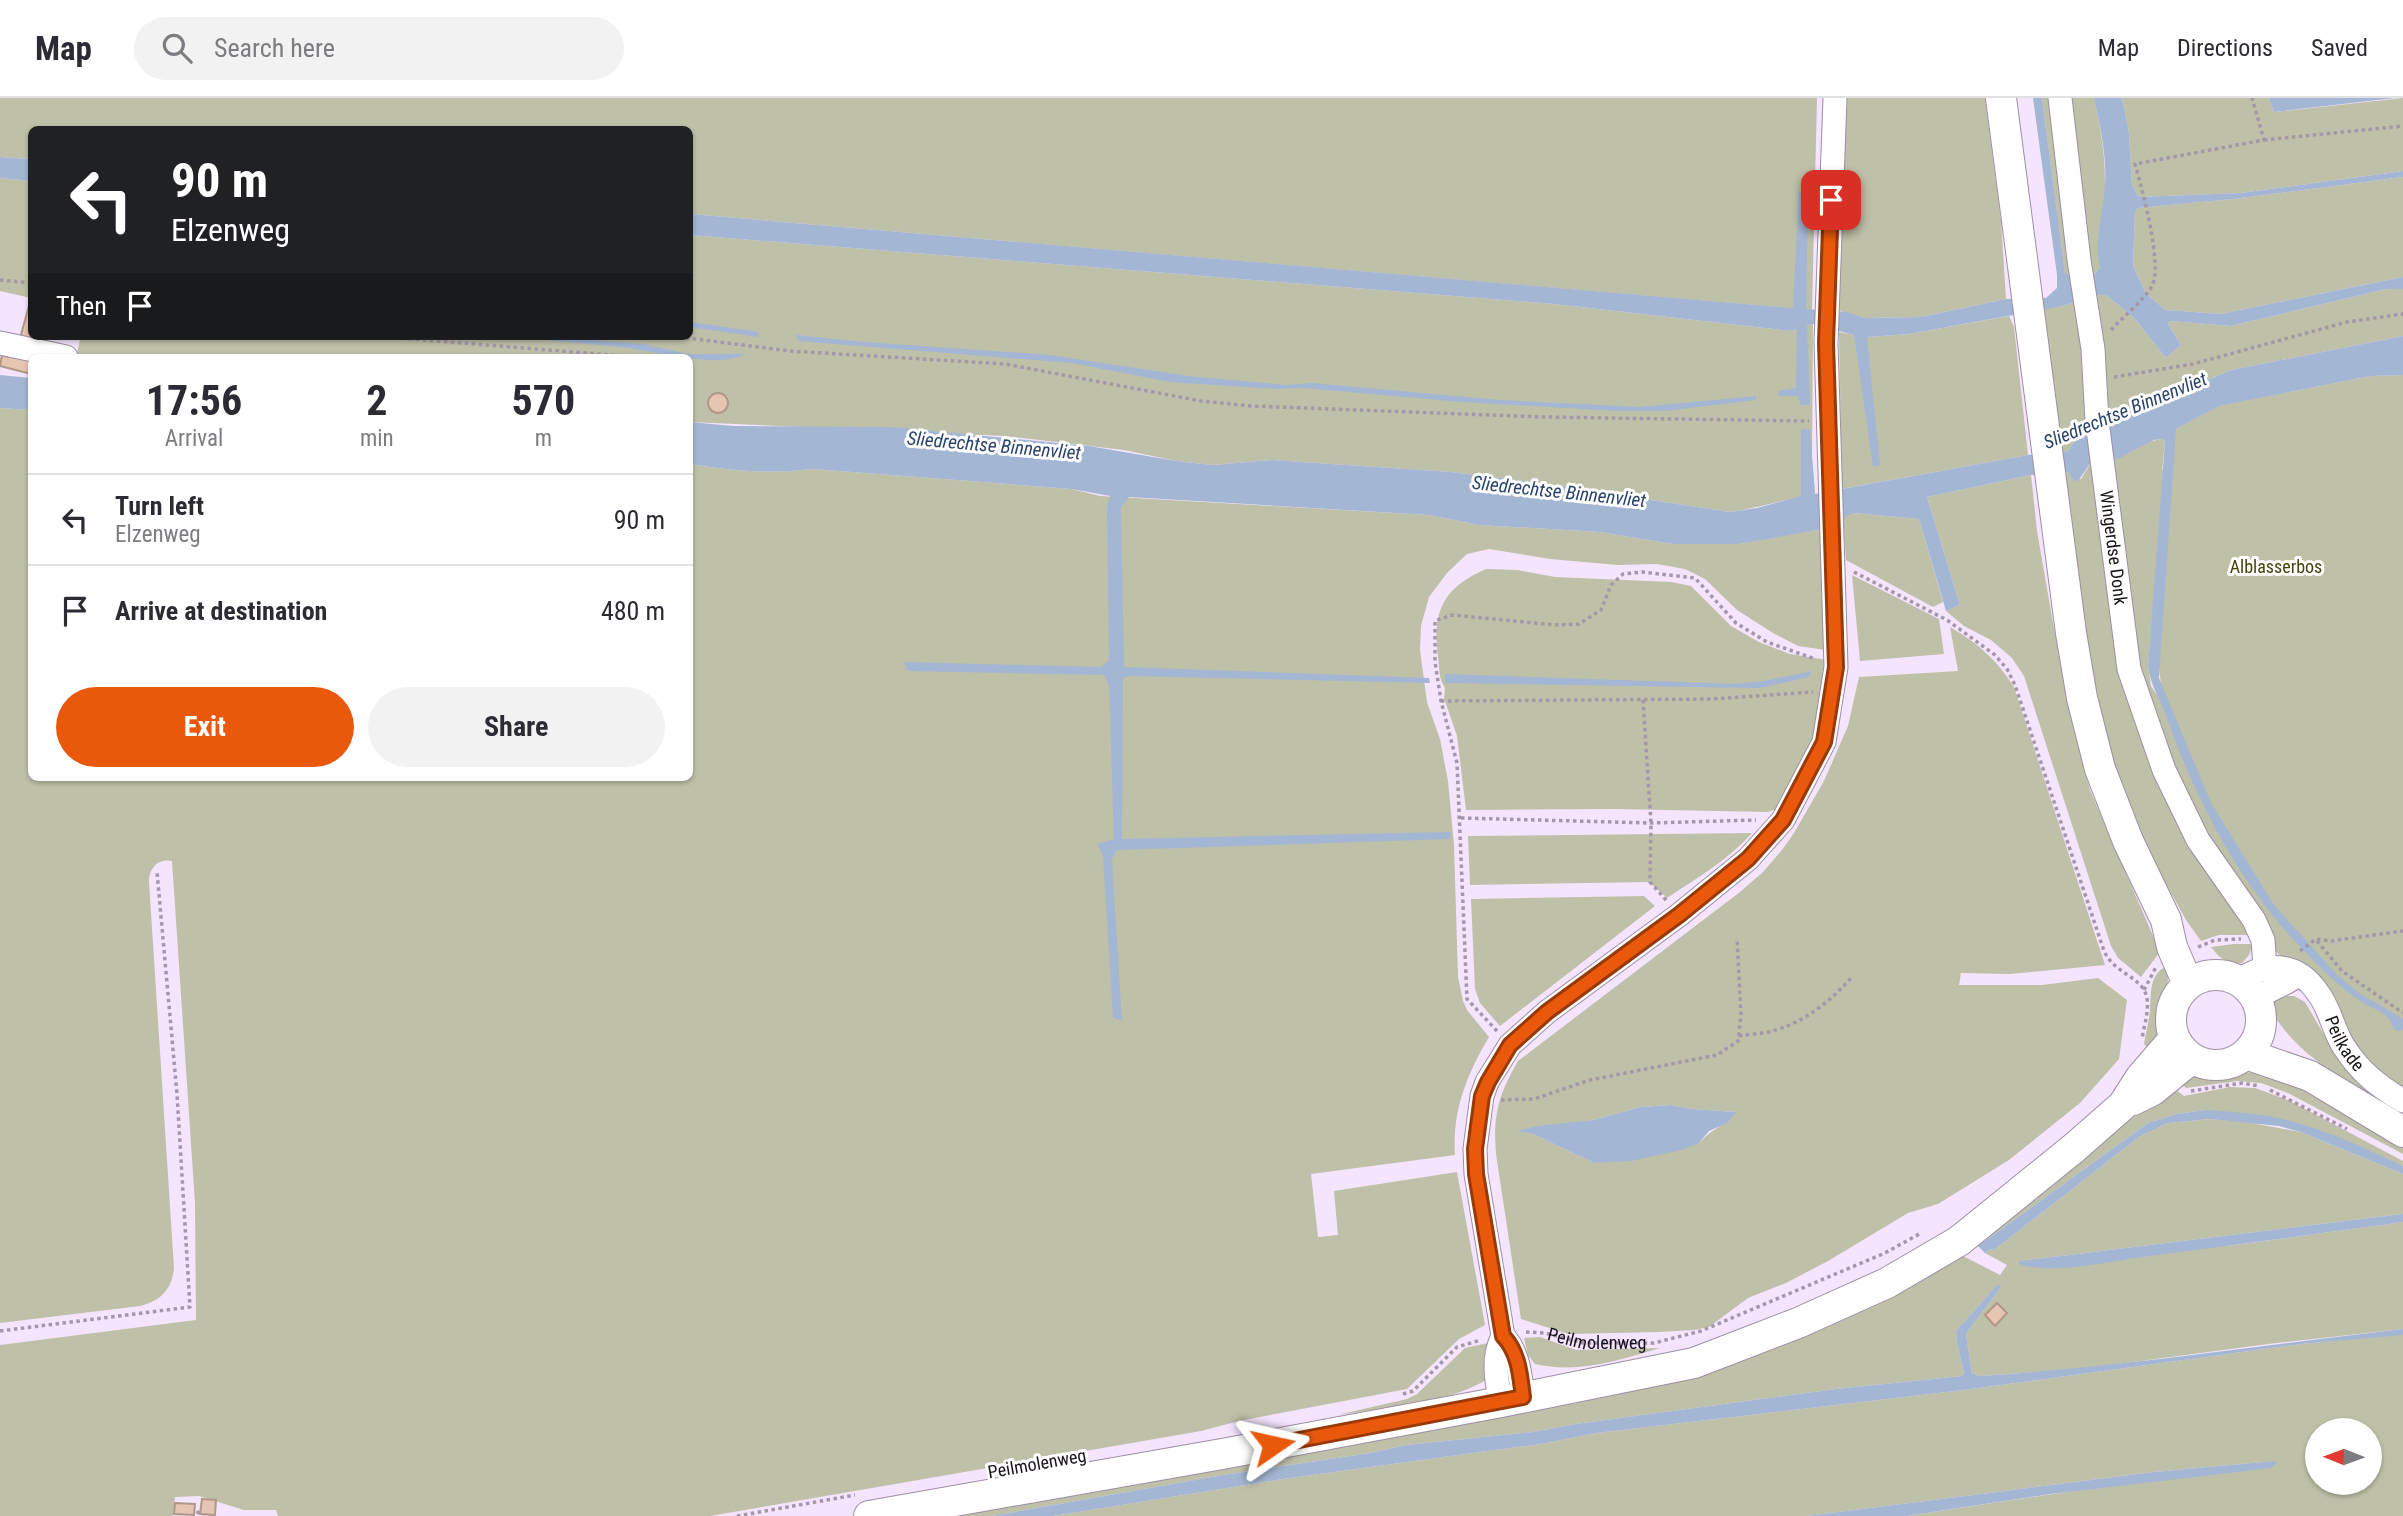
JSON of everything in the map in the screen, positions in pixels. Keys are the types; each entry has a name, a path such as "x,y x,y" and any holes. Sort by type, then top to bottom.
{"main road":[{"path":"2001,98 2081,698 2097,757 2128,841 2166,920 2187,939 2184,953 2198,980"},
{"path":"2229,977 2247,990 2261,1017 2252,1044 2226,1065 2214,1066 2172,1059 2173,1004 2198,980 2229,977"},
{"path":"2252,1044 2403,1132"},
{"name":"Peilmolenweg","path":"866,1505 1195,1459 1693,1363 1798,1323 1887,1283 1959,1241 2123,1105 2153,1090 2172,1059"}],"street":[{"path":"1512,1400 1518,1361 1512,1346 1503,1336 1476,1174 1475,1149 1482,1096 1493,1072 1510,1045 1547,1012 1679,915 1748,859 1783,820 1824,742 1836,667 1826,343 1835,98"},
{"name":"Wingerdse Donk","path":"2060,98 2087,306 2103,472 2129,669 2164,770 2197,840 2255,920 2263,940 2265,968"},
{"path":"0,343 52,354"},
{"path":"2282,966 2298,975 2269,989 2247,990 2265,968 2282,966"},
{"name":"Peilkade","path":"2298,975 2319,994 2339,1038 2365,1075 2403,1101"}],"path":[{"path":"2252,98 2264,140"},
{"path":"2122,318 2152,286 2157,266 2144,195 2135,164 2264,140 2403,126"},
{"path":"0,280 28,283"},
{"path":"2095,383 2112,377 2193,364 2347,322 2403,314"},
{"path":"693,339 790,351 1005,364 1202,401 1251,406 1544,417 1829,421"},
{"path":"424,340 599,354"},
{"path":"1834,562 1947,620 1996,655 2007,669 2015,685 2104,951 2114,966 2144,990"},
{"path":"1510,1045 1467,999 1457,762 1441,701 1435,662 1435,621 1452,615 1555,625 1579,624 1601,610 1611,585 1623,574 1642,572 1695,578 1736,623 1767,642 1836,667"},
{"path":"1441,701 1760,697 1832,690"},
{"path":"1643,700 1651,823 1650,882 1679,915"},
{"path":"1461,818 1651,823 1783,820"},
{"path":"0,1331 190,1307 177,1094 157,872"},
{"path":"2300,950 2316,939 2331,941 2403,931"},
{"path":"1482,1096 1505,1101 1534,1098 1590,1080 1717,1055 1738,1041 1741,1016 1737,937"},
{"path":"2316,939 2342,971 2403,1013"},
{"path":"2263,940 2215,940 2155,968 2144,990 2146,1010 2140,1045 2172,1059 2183,1093 2242,1083 2260,1086 2357,1134"},
{"path":"1738,1036 1772,1031 1802,1019 1836,994 1851,978"},
{"name":"Peilmolenweg","path":"1398,1395 1413,1391 1457,1347 1503,1336 1534,1331 1583,1343 1654,1343 1701,1331 1885,1253 1931,1227"},
{"path":"737,1516 866,1505"},
{"path":"197,1511 201,1516"}],"green space":[{"path":"0,98 1817,98 1812,310 693,214 693,126 28,126 28,159 0,157"},
{"path":"1842,98 1985,98 2001,221 2006,299 1921,317 1865,318 1836,310"},
{"path":"2042,98 2094,98 2103,149 2105,191 2100,267 2093,276 2071,278 2065,274"},
{"path":"2122,98 2269,98 2274,112 2403,98 2403,171 2241,193 2139,197 2132,185 2129,132"},
{"path":"2403,177 2403,277 2220,314 2166,310 2146,294 2133,265 2135,212 2138,208"},
{"path":"0,178 28,181 28,297 0,291"},
{"path":"693,235 1554,304 1790,331 1813,324 1812,459 1815,494 1730,512 1451,472 1272,460 1213,465 1176,461 1124,450 1005,436 693,422 693,354 77,354 80,340 693,340"},
{"path":"2386,289 2403,289 2403,336 2231,370 2080,434 2067,452 2057,453 2038,310 2063,306 2096,295 2106,295 2135,319 2166,358 2181,345 2168,324 2170,321 2231,326"},
{"path":"2009,316 2014,327 2028,455 1842,489 1839,332 1866,337 1909,334"},
{"name":"Alblasserbos","path":"2403,375 2403,1093 2373,1072 2341,1028 2230,897 2254,935 2219,935 2201,941 2186,920 2137,831 2103,743 2060,473 2068,472 2073,480 2081,479 2092,461 2141,697 2108,459 2162,439 2165,441 2162,472 2176,429 2218,406 2371,376","holes":["2153,607 2160,675 2166,715 2151,686 2148,667"]},
{"path":"0,408 28,410 28,781 693,781 693,464 751,471 813,469 1072,489 1100,496 1429,515 1479,525 1600,532 1673,544 1738,544 1822,529 1826,650 1798,646 1737,610 1705,579 1685,569 1657,564 1618,565 1550,559 1489,549 1467,554 1447,573 1429,597 1421,626 1420,650 1427,702 1440,739 1448,781 1454,845 1458,977 1467,1010 1489,1037 1463,1093 1456,1123 1455,1155 1311,1174 1318,1237 1338,1235 1334,1191 1457,1172 1485,1325 1459,1339 1407,1389 1239,1421 1201,1431 710,1516 278,1516 276,1510 244,1510 199,1496 175,1497 173,1516 0,1516 0,1345 196,1320 195,1203 172,861 167,860 155,865 149,882 174,1268 171,1282 164,1293 154,1301 140,1306 0,1323"},
{"path":"2031,475 2037,531 2053,623 2074,728 2090,790 2160,952 2141,977 2118,958 2111,946 2024,676 2012,658 1991,640 1964,626 1946,611 1960,605 1927,497"},
{"path":"1853,513 1919,519 1943,602 1933,607 1846,560 1843,516"},
{"path":"1486,569 1518,570 1555,577 1671,582 1691,586 1731,626 1759,642 1790,654 1827,660 1821,722 1799,774 1779,808 1768,812 1466,810 1457,736 1441,680 1437,627 1439,614 1450,593 1471,576"},
{"path":"1852,575 1939,619 1944,654 1860,661"},
{"path":"1950,627 1986,653 2014,687 2105,965 2010,974 1961,973 1959,985 2042,985 2098,978 2127,1000 2119,1059 2080,1103 2009,1160 1938,1204 1908,1213 1828,1261 1786,1283 1748,1298 1709,1327 1659,1332 1568,1334 1521,1319 1495,1140 1498,1106 1518,1061 1763,872 1794,833 1824,781 1848,726 1859,677 1958,671","holes":["1669,1105 1737,1112 1698,1144 1594,1163 1533,1134 1519,1131 1593,1120 1641,1107"]},
{"path":"1752,833 1722,860 1667,898 1649,882 1470,885 1468,836"},
{"path":"1644,896 1655,906 1500,1026 1480,1003 1475,989 1471,899"},
{"path":"2253,944 2242,963 2224,960 2211,947"},
{"path":"2167,966 2168,986 2164,1009 2150,1050 2144,1044 2152,985 2157,974"},
{"path":"2282,996 2294,996 2305,1002 2330,1045 2403,1110 2403,1115 2331,1071 2298,1045 2272,1012 2274,1000"},
{"path":"2233,1071 2255,1073 2299,1088 2403,1148 2403,1154 2288,1093 2261,1083 2238,1081 2186,1088 2178,1081 2194,1074"},
{"path":"2172,1087 2184,1096 2230,1087 2255,1088 2288,1100 2403,1161 2403,1166 2361,1147 2295,1123 2205,1110 2177,1114 2148,1123 1978,1246 1984,1233"},
{"path":"2210,1119 2246,1122 2301,1132 2403,1174 2403,1214 2019,1261 2235,1245 2403,1222 2403,1329 2081,1369 1979,1376 1972,1373 1966,1334 2001,1287 1990,1293 1956,1331 1964,1373 1962,1376 1836,1389 1533,1432 1406,1445 992,1516 941,1516 1611,1396 1742,1357 1959,1250 1965,1257 2000,1275 2007,1265 1985,1253 1990,1249 1994,1250 2139,1137 2168,1123"},
{"path":"2403,1335 2403,1516 1906,1516 2274,1461 2154,1472 1807,1516 1053,1516 1283,1479 1547,1443 1596,1433 1964,1390 2301,1344"},
{"path":"1540,1337 1576,1350 1660,1348 1598,1364 1551,1367 1535,1364 1528,1355 1524,1338"},
{"path":"1488,1343 1486,1380 1432,1400 1337,1415 1407,1399 1417,1394 1465,1348"}],"water":[{"path":"2033,98 2042,98 2065,273 2072,278 2093,276 2100,267 2098,249 2105,163 2094,98 2122,98 2129,132 2132,185 2139,197 2241,193 2403,171 2403,177 2138,208 2135,212 2133,265 2146,294 2166,310 2220,314 2403,277 2403,289 2386,289 2231,326 2170,321 2168,324 2181,345 2166,358 2135,319 2106,295 2096,295 2063,306 1909,334 1867,337 1880,465 1873,467 1854,335 1813,324 1807,326 1810,405 1801,405 1798,396 1778,396 1778,391 1796,388 1797,329 1790,331 1554,304 693,235 693,214 1793,308 1799,192 1808,194 1806,309 1846,312 1865,318 1921,317 2006,299 2046,298 2057,288"},
{"path":"2269,98 2395,98 2274,112"},
{"path":"0,157 28,159 28,181 0,178"},
{"path":"693,322 753,331 759,333 758,337 693,327"},
{"path":"796,335 1050,355 1188,376 1287,385 1312,383 1500,400 1640,407 1756,396 1756,400 1665,411 1461,402 1304,388 1276,389 1170,382 1072,363 798,341"},
{"name":"Sliedrechtse Binnenvliet","path":"2403,336 2403,375 2371,376 2219,406 2176,429 2159,678 2211,803 2274,905 2338,976 2361,994 2403,1019 2403,1030 2396,1031 2385,1015 2338,984 2260,899 2206,811 2178,748 2148,667 2165,441 2162,439 2154,440 2118,459 2092,461 2078,481 2073,480 2068,472 2031,475 1927,497 1960,605 1946,611 1919,519 1853,513 1822,529 1768,539 1738,544 1673,544 1600,532 1479,525 1429,515 1129,497 1121,507 1124,667 1429,678 1430,683 1130,676 1123,678 1122,839 1451,832 1450,839 1117,850 1112,859 1122,1021 1113,1018 1103,856 1097,844 1114,839 1109,685 1104,675 908,671 904,662 1101,667 1109,660 1107,509 1110,496 1072,489 813,469 751,471 693,464 693,422 733,426 892,427 1089,446 1213,465 1272,460 1451,472 1730,512 1801,496 1801,429 1810,430 1815,494 2028,455 2067,452 2080,434 2231,370"},
{"path":"547,340 643,344 688,354 661,354"},
{"path":"693,354 745,354 719,360 693,359"},
{"path":"0,375 28,378 28,410 0,408"},
{"path":"1812,671 1809,677 1760,688 1445,683 1445,674 1737,684"},
{"path":"1670,1105 1737,1112 1727,1123 1709,1131 1698,1144 1631,1161 1594,1163 1533,1134 1517,1131 1593,1120 1641,1107"},
{"path":"2205,1110 2248,1113 2312,1127 2403,1166 2403,1174 2301,1132 2279,1126 2210,1119 2168,1123 2139,1137 1994,1250 1990,1249 1985,1253 1978,1246 2148,1123 2177,1114"},
{"path":"2403,1214 2403,1222 2080,1266 2048,1268 2019,1264 2019,1261"},
{"path":"1998,1284 2001,1287 1966,1334 1972,1373 1979,1376 2138,1361 2403,1329 2403,1335 2301,1344 1964,1390 1596,1433 1547,1443 1283,1479 1053,1516 992,1516 1406,1445 1533,1432 1836,1389 1962,1376 1964,1373 1956,1331"},
{"path":"2274,1461 2277,1463 2271,1468 2051,1494 1906,1516 1807,1516 2154,1472"}],"building":[{"path":"28,309 28,340 40,340 38,347 19,342"},
{"path":"11,346 28,355 28,373 0,366 2,355 8,357"},
{"path":"718,393 725,396 728,403 725,410 718,413 711,410 708,403 711,396"},
{"path":"1997,1303 2007,1313 1995,1326 1985,1315"},
{"path":"202,1499 216,1500 215,1515 200,1514"},
{"path":"175,1503 195,1504 194,1515 174,1514"}],"route":[{"path":"1273,1445 1523,1397 1518,1361 1512,1346 1503,1336 1476,1174 1477,1121 1488,1082 1510,1045 1547,1012 1679,915 1748,859 1783,820 1824,742 1836,667 1826,343 1831,200"}]}
